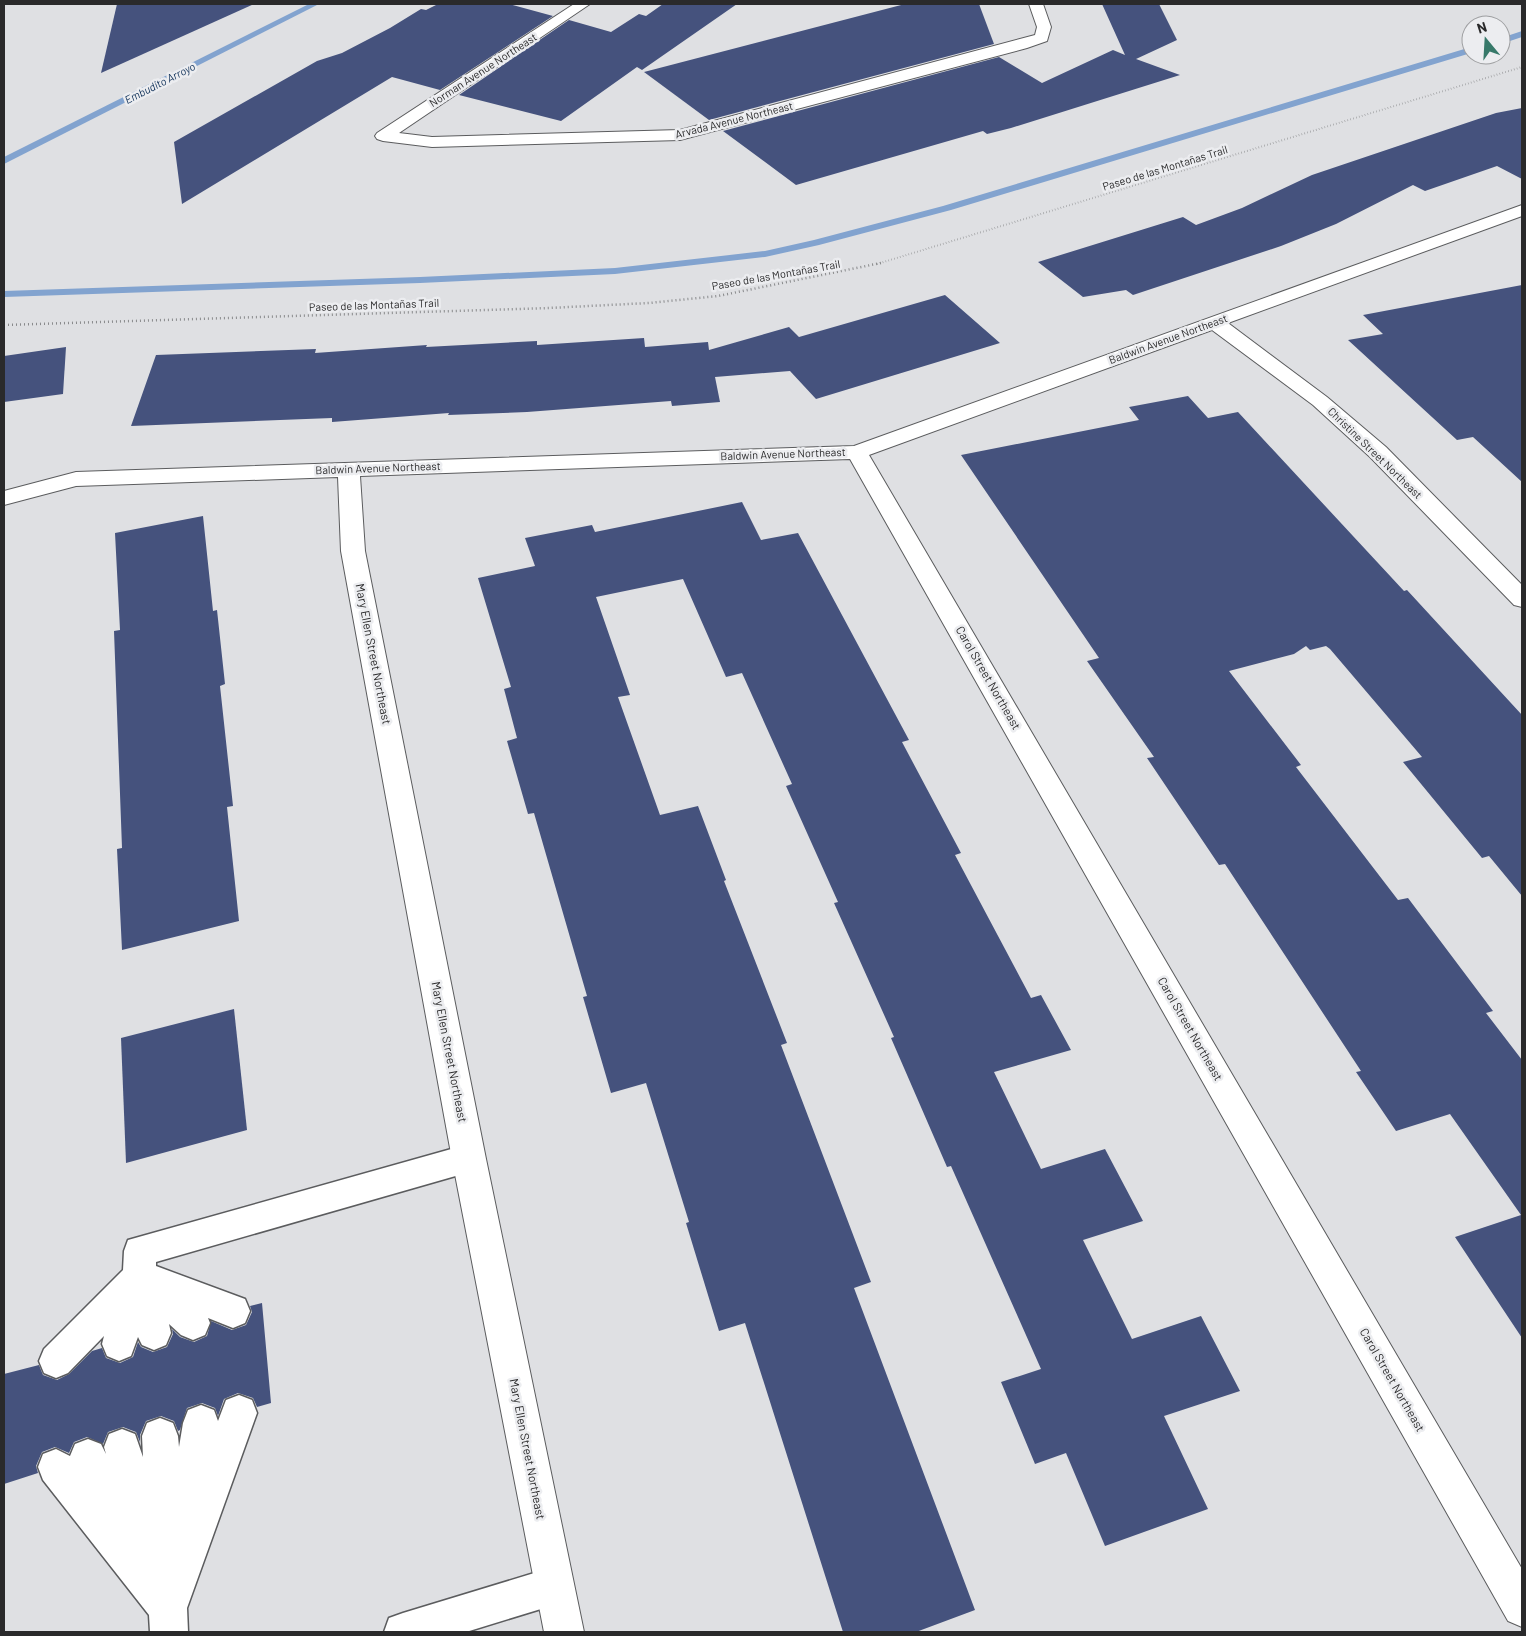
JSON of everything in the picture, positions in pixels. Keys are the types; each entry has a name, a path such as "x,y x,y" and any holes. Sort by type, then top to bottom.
{"street":[{"name":"Norman Avenue Northeast","path":"383,136 583,4"},
{"name":"Arvada Avenue Northeast","path":"383,136 432,142 680,135 1042,38 1044,27 1036,4"},
{"name":"Baldwin Avenue Northeast","path":"4,498 76,479 856,452 1522,210"},
{"name":"Christine Street Northeast","path":"1214,322 1320,401 1378,452 1522,599"},
{"name":"Carol Street Northeast","path":"856,452 1522,1607"},
{"name":"Mary Ellen Street Northeast","path":"349,469 353,551 470,1159 564,1632"}],"lane":[{"path":"119,1344 139,1276 140,1251 470,1159"},
{"path":"139,1276 233,1311"},
{"path":"139,1276 193,1323"},
{"path":"139,1276 154,1333"},
{"path":"70,1357 139,1276"},
{"path":"168,1620 239,1413"},
{"path":"168,1620 201,1423"},
{"path":"160,1436 168,1620"},
{"path":"122,1446 168,1620"},
{"path":"72,1462 168,1620"},
{"path":"403,1632 554,1586"}],"path":[{"name":"Paseo de las Montañas Trail","path":"4,325 549,308 649,303 736,293 874,266 1522,67"}],"building":[{"path":"117,4 254,4 101,73"},
{"path":"438,4 509,4 553,16 440,90 392,77 182,204 174,142 317,61 342,53 390,28 421,9 426,10"},
{"path":"663,4 737,4 642,70 637,67 561,121 459,95 569,20 611,32 639,14 646,16"},
{"path":"905,4 979,4 994,44 709,120 644,72"},
{"path":"1102,4 1159,4 1177,40 1136,59 1180,75 1011,128 987,134 983,131 796,185 723,131 999,57 1042,83 1113,50 1125,55"},
{"path":"1522,108 1522,179 1497,166 1425,191 1413,185 1336,224 1281,246 1133,295 1126,290 1083,297 1038,262 1183,217 1196,225 1242,208 1312,175 1496,113"},
{"path":"1522,285 1522,482 1473,437 1457,440 1348,340 1383,334 1363,315"},
{"path":"945,295 1000,343 816,399 790,371 715,377 720,402 672,406 671,401 527,412 448,415 449,413 332,422 332,418 131,426 156,355 316,349 315,353 427,345 426,347 537,341 537,345 644,338 645,347 708,342 709,350 789,327 799,337"},
{"path":"66,347 63,394 4,402 4,356"},
{"path":"1188,396 1208,418 1238,412 1404,591 1407,590 1522,715 1522,896 1489,856 1482,858 1403,762 1422,757 1330,649 1326,646 1310,650 1306,646 1294,654 1229,671 1301,765 1296,767 1398,900 1408,898 1493,1011 1486,1013 1522,1060 1522,1338 1455,1237 1521,1215 1450,1114 1396,1131 1356,1072 1361,1071 1225,864 1219,865 1147,758 1154,757 1087,661 1099,658 961,455 1139,420 1129,407"},
{"path":"742,502 761,540 798,533 909,740 902,742 961,853 955,855 1031,998 1041,995 1071,1050 994,1072 1041,1169 1105,1149 1143,1221 1083,1240 1132,1339 1201,1316 1240,1391 1164,1416 1208,1509 1105,1546 1066,1453 1035,1464 1001,1382 1041,1369 951,1166 947,1167 891,1038 894,1037 834,903 838,902 786,786 792,784 742,673 726,677 683,579 596,597 630,695 618,697 660,815 698,806 726,880 724,881 787,1043 781,1045 871,1282 854,1288 975,1610 916,1632 843,1632 745,1323 719,1331 686,1223 689,1222 646,1083 611,1093 583,997 587,996 534,813 528,814 507,741 517,738 504,689 511,687 478,578 535,566 525,538 592,525 595,532"},
{"path":"203,516 213,611 217,610 225,684 220,686 233,806 227,807 239,921 122,950 117,849 122,848 114,631 120,630 115,533"},
{"path":"234,1009 247,1130 126,1163 121,1038"},
{"path":"262,1303 271,1403 257,1407 253,1398 238,1393 224,1399 218,1416 215,1408 202,1403 187,1408 178,1431 174,1421 161,1416 146,1421 140,1435 140,1442 136,1432 123,1427 108,1432 103,1444 87,1437 74,1442 69,1453 55,1447 42,1452 36,1466 38,1473 4,1484 4,1374 39,1365 43,1375 57,1380 69,1374 92,1351 102,1348 106,1358 120,1363 133,1357 138,1342 141,1347 153,1352 167,1347 173,1334 172,1329 180,1337 194,1342 207,1336 211,1321 232,1330 246,1325 252,1312 250,1306"}],"waterway":[{"name":"Embudito Arroyo","path":"4,161 315,4"},
{"path":"1511,38 1522,34"},
{"path":"4,294 420,280 615,271 765,254 815,243 947,208 1461,53"}]}
